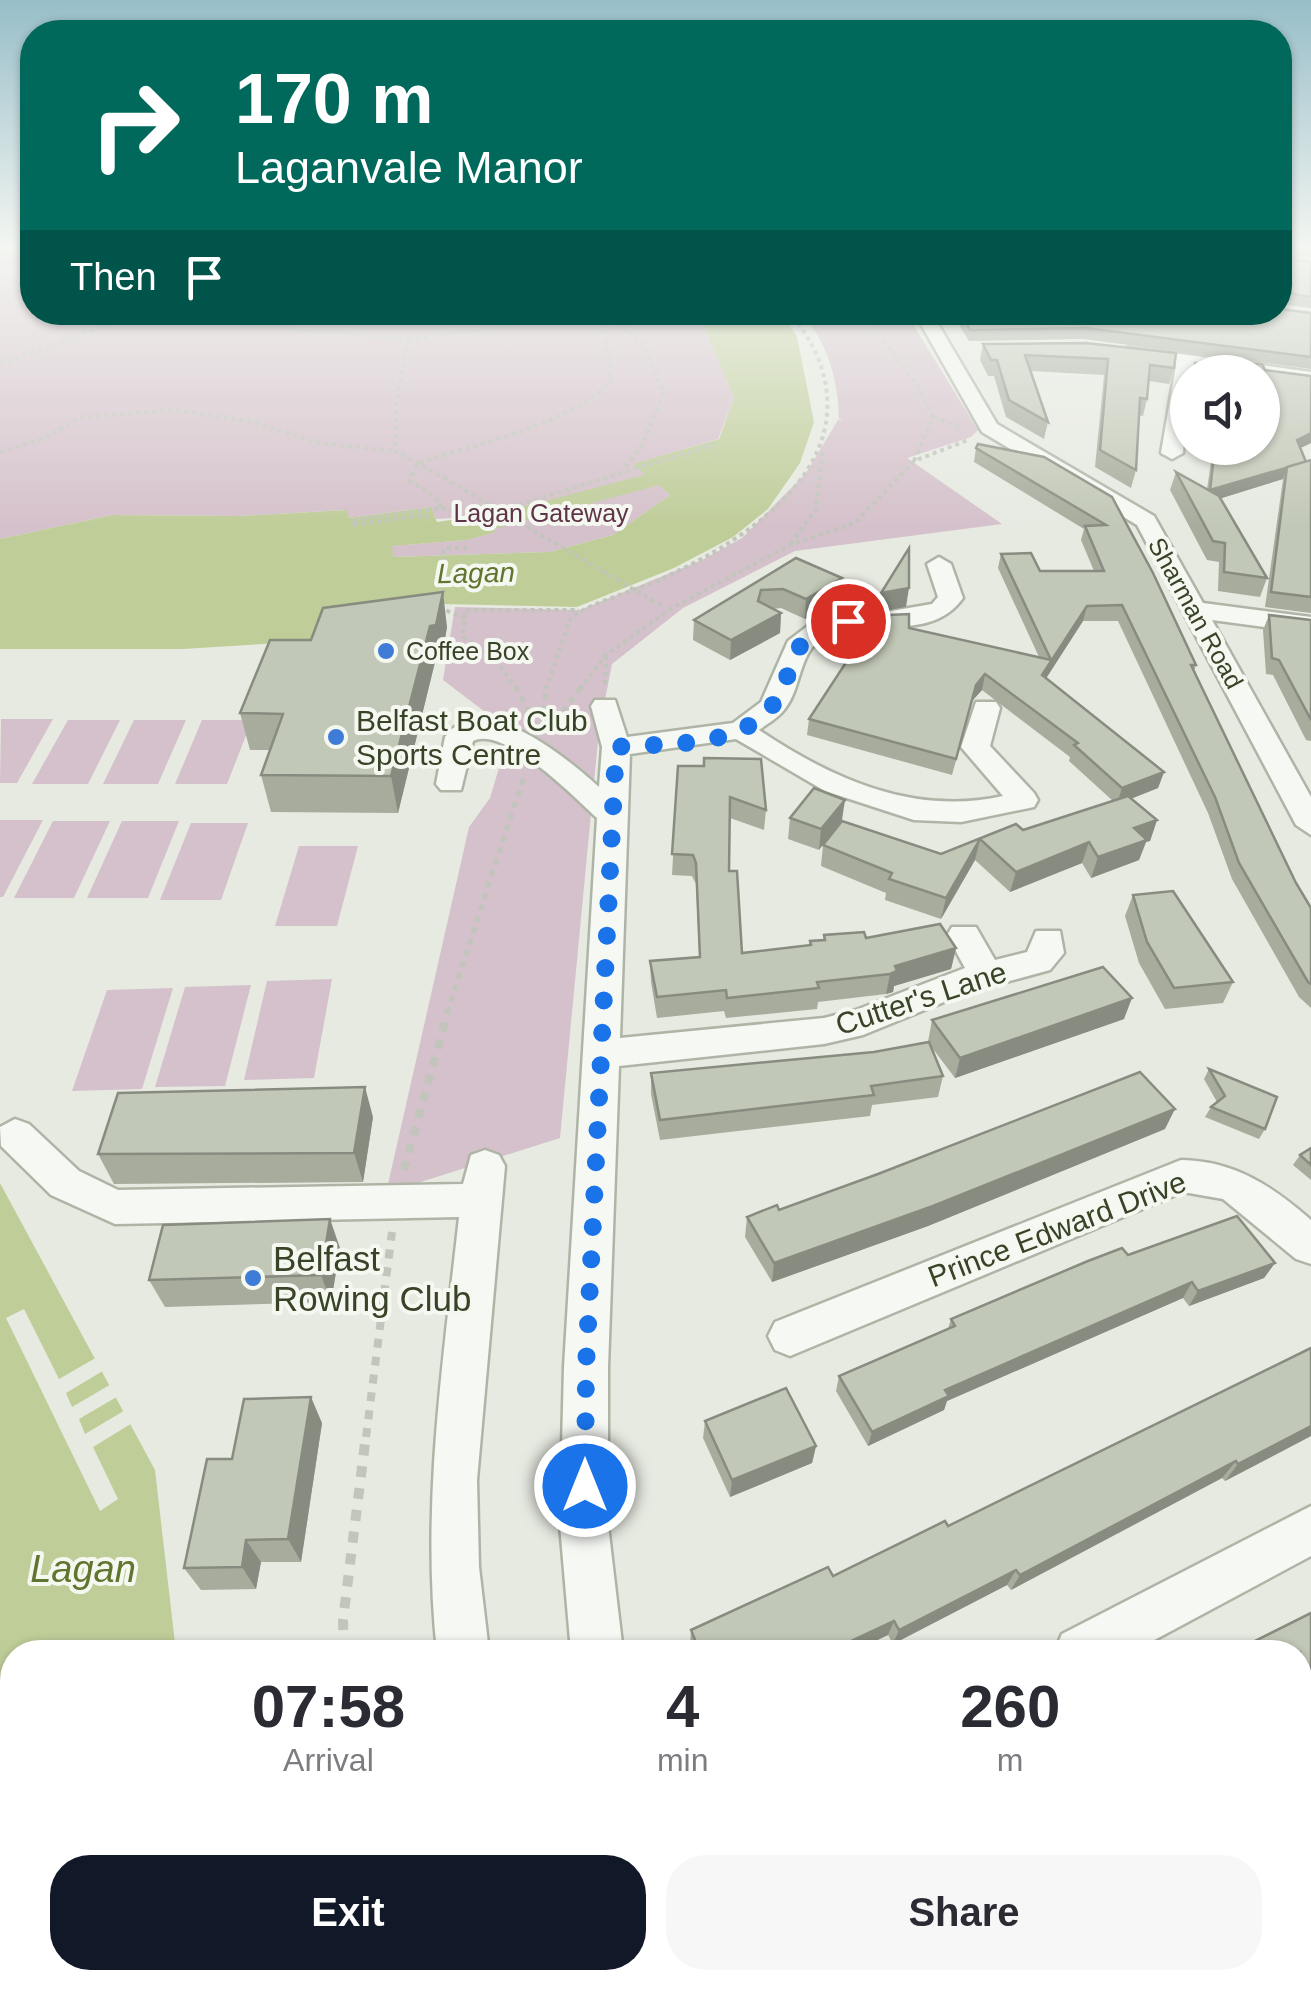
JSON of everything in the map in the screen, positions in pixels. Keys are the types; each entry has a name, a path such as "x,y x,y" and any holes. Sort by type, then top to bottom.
{"street":[{"name":"Sharman Road","path":"947,342 982,419 998,434 1146,521 1311,825"},
{"path":"1112,352 1170,359"},
{"path":"1280,374 1311,378"},
{"path":"616,747 741,730 773,706 801,641 796,629 848,621 915,618 940,612 951,598 940,564"},
{"path":"1196,610 1311,625"},
{"path":"596,1640 584,1506 586,1367 616,747 605,706"},
{"path":"741,730 792,763 875,798 938,813 969,812 1023,800 974,747 986,708"},
{"path":"450,784 459,737 478,728 495,730 512,735 612,815"},
{"path":"964,934 986,975"},
{"name":"Cutter's Lane","path":"600,1054 824,1031 863,1022 986,975 1038,961 1047,952 1048,939"},
{"path":"15,1135 66,1183 115,1206 396,1199 483,1184 454,1480 454,1567 462,1640"},
{"name":"Prince Edward Drive","path":"790,1336 1182,1176 1206,1174 1250,1192 1311,1246"},
{"path":"1103,1640 1311,1530"}],"path":[{"path":"0,364 62,342"},
{"path":"395,451 396,405 408,342"},
{"path":"441,508 436,497 410,481 417,464 573,410 600,396 611,382 606,342"},
{"path":"428,521 425,515 354,524 352,520 441,508 484,516 618,476 640,449 664,393 640,342"},
{"path":"790,545 816,508 831,416 829,388 812,342"},
{"path":"606,655 670,609 790,545 855,523 914,461 933,417 915,382 885,342"},
{"path":"0,452 42,439 82,417 175,410 252,422 319,442 395,451 670,609"},
{"path":"914,461 952,444 998,434"},
{"path":"623,470 715,444"},
{"path":"580,610 564,629 546,687 542,738 525,700 498,662 482,645 462,636 466,610 478,606 580,610 663,579 742,538 778,508 824,445"},
{"path":"464,618 442,606 443,553 444,548 469,547"}],"green space":[{"name":"Lagan Gateway","path":"0,342 710,342 734,398 718,439 634,464 670,495 613,535 550,552 393,557 391,546 467,540 495,532 471,517 436,519 430,507 349,518 346,510 239,516 112,515 0,539"},
{"path":"821,342 924,342 978,430 971,437 907,458 1002,524 795,551 683,608 612,664 599,730 560,1138 386,1193 469,827 490,798 510,731 443,680 455,607 580,610 702,560 742,538 806,473 838,420 843,421 839,419 834,376"},
{"path":"1,719 53,719 17,783 0,783"},
{"path":"68,720 120,720 88,784 32,784"},
{"path":"134,720 186,720 158,784 103,784"},
{"path":"202,720 252,720 227,784 175,784"},
{"path":"0,820 43,820 3,897 0,897"},
{"path":"53,821 110,821 74,898 14,898"},
{"path":"122,821 179,821 148,898 87,898"},
{"path":"191,823 248,823 221,900 160,900"},
{"path":"299,846 358,846 337,926 275,926"},
{"path":"332,979 314,1078 244,1080 267,981"},
{"path":"251,985 225,1086 155,1087 185,987"},
{"path":"173,988 142,1089 72,1091 107,990"}],"water":[{"name":"Lagan","path":"710,342 798,342 814,422 800,463 768,509 733,537 674,568 577,607 443,604 396,623 296,642 183,649 0,649 0,539 112,515 239,516 347,510 349,518 431,507 437,522 471,517 496,532 467,540 392,546 393,557 550,552 613,535 670,495 633,464 719,439 734,398"},
{"name":"Lagan","path":"0,1183 155,1470 175,1640 0,1640"}],"pier":[{"path":"24,1309 59,1379 99,1356 106,1369 66,1393 72,1407 113,1383 120,1395 79,1419 85,1434 127,1409 134,1422 93,1447 118,1499 100,1511 6,1318"}],"building":[{"path":"1194,342 1311,342 1311,357"},
{"path":"1086,343 1176,353 1170,355 1170,368 1150,365 1147,399 1140,398 1136,470 1100,450 1108,359 1025,355 1048,422 1009,400 997,360 991,360 983,344"},
{"path":"1280,372 1311,376 1311,433 1297,440 1306,462 1210,490 1213,465 1280,465"},
{"path":"978,444 1044,457 1112,497 1153,573 1196,665 1191,665 1311,908 1311,984 1239,863 1215,797 1122,605 1087,606 1042,675 1164,772 1122,788 1074,745 1078,743 985,674 976,685 956,759 809,719 864,635 857,633 868,616 909,614 909,628 1051,660 1001,554 1031,553 1040,571 1104,571 1085,526 1106,525 976,448"},
{"path":"1311,460 1311,597 1271,592 1287,467"},
{"path":"1176,472 1219,496 1267,578 1224,572 1225,543 1213,541"},
{"path":"909,548 909,588 881,593"},
{"path":"796,558 842,578 806,599 783,589 761,590 758,601 781,613 731,640 694,620"},
{"path":"443,592 436,625 430,626 391,776 261,775 283,714 240,713 270,640 311,640 323,608"},
{"path":"1269,615 1311,620 1311,720 1279,660 1272,658"},
{"path":"704,758 761,759 766,810 730,797 729,871 737,871 742,953 811,945 810,941 825,940 824,935 864,932 866,938 940,924 956,948 895,966 897,971 890,974 817,982 819,988 727,998 726,990 657,997 650,961 700,957 696,863 693,855 672,854 678,766 704,766"},
{"path":"814,788 845,800 821,829 790,818"},
{"path":"1128,796 1157,820 1134,828 1147,840 1098,857 1089,842 1016,872 980,839 946,898 889,879 892,873 823,845 842,821 941,854 1016,824 1023,830"},
{"path":"1173,891 1233,982 1174,988 1147,942 1133,895"},
{"path":"1103,967 1132,998 960,1058 932,1020"},
{"path":"929,1042 943,1076 871,1086 874,1095 660,1120 651,1073 874,1052"},
{"path":"1209,1069 1277,1097 1265,1129 1211,1107 1225,1096"},
{"path":"1140,1072 1175,1109 933,1206 774,1263 747,1217 777,1205 779,1210 878,1174"},
{"path":"365,1087 354,1153 98,1154 118,1093"},
{"path":"1311,1148 1311,1165 1300,1155"},
{"path":"1237,1216 1275,1263 1198,1291 1192,1282 945,1390 949,1396 872,1432 839,1376 955,1326 951,1319 1088,1261 1122,1248 1128,1255"},
{"path":"330,1219 321,1275 149,1280 163,1225"},
{"path":"1311,1348 1311,1426 1238,1464 1236,1461 1020,1575 1016,1570 899,1630 894,1621 854,1640 695,1640 691,1630 828,1567 833,1576 945,1521 948,1526"},
{"path":"786,1388 816,1446 732,1480 705,1421"},
{"path":"311,1397 288,1539 246,1540 242,1567 184,1568 207,1459 232,1459 244,1399"},
{"path":"1311,1613 1311,1640 1257,1640"}],"waterway":[{"path":"433,532 502,520 700,467"}],"place":[{"name":"Coffee Box","path":"386,651"},
{"name":"Belfast Boat Club Sports Centre","path":"336,737"},
{"name":"Belfast Rowing Club","path":"253,1278"}],"route":[{"path":"585,1486 586,1367 616,747 701,739 741,730 773,706 801,641 816,630 848,621"}]}
